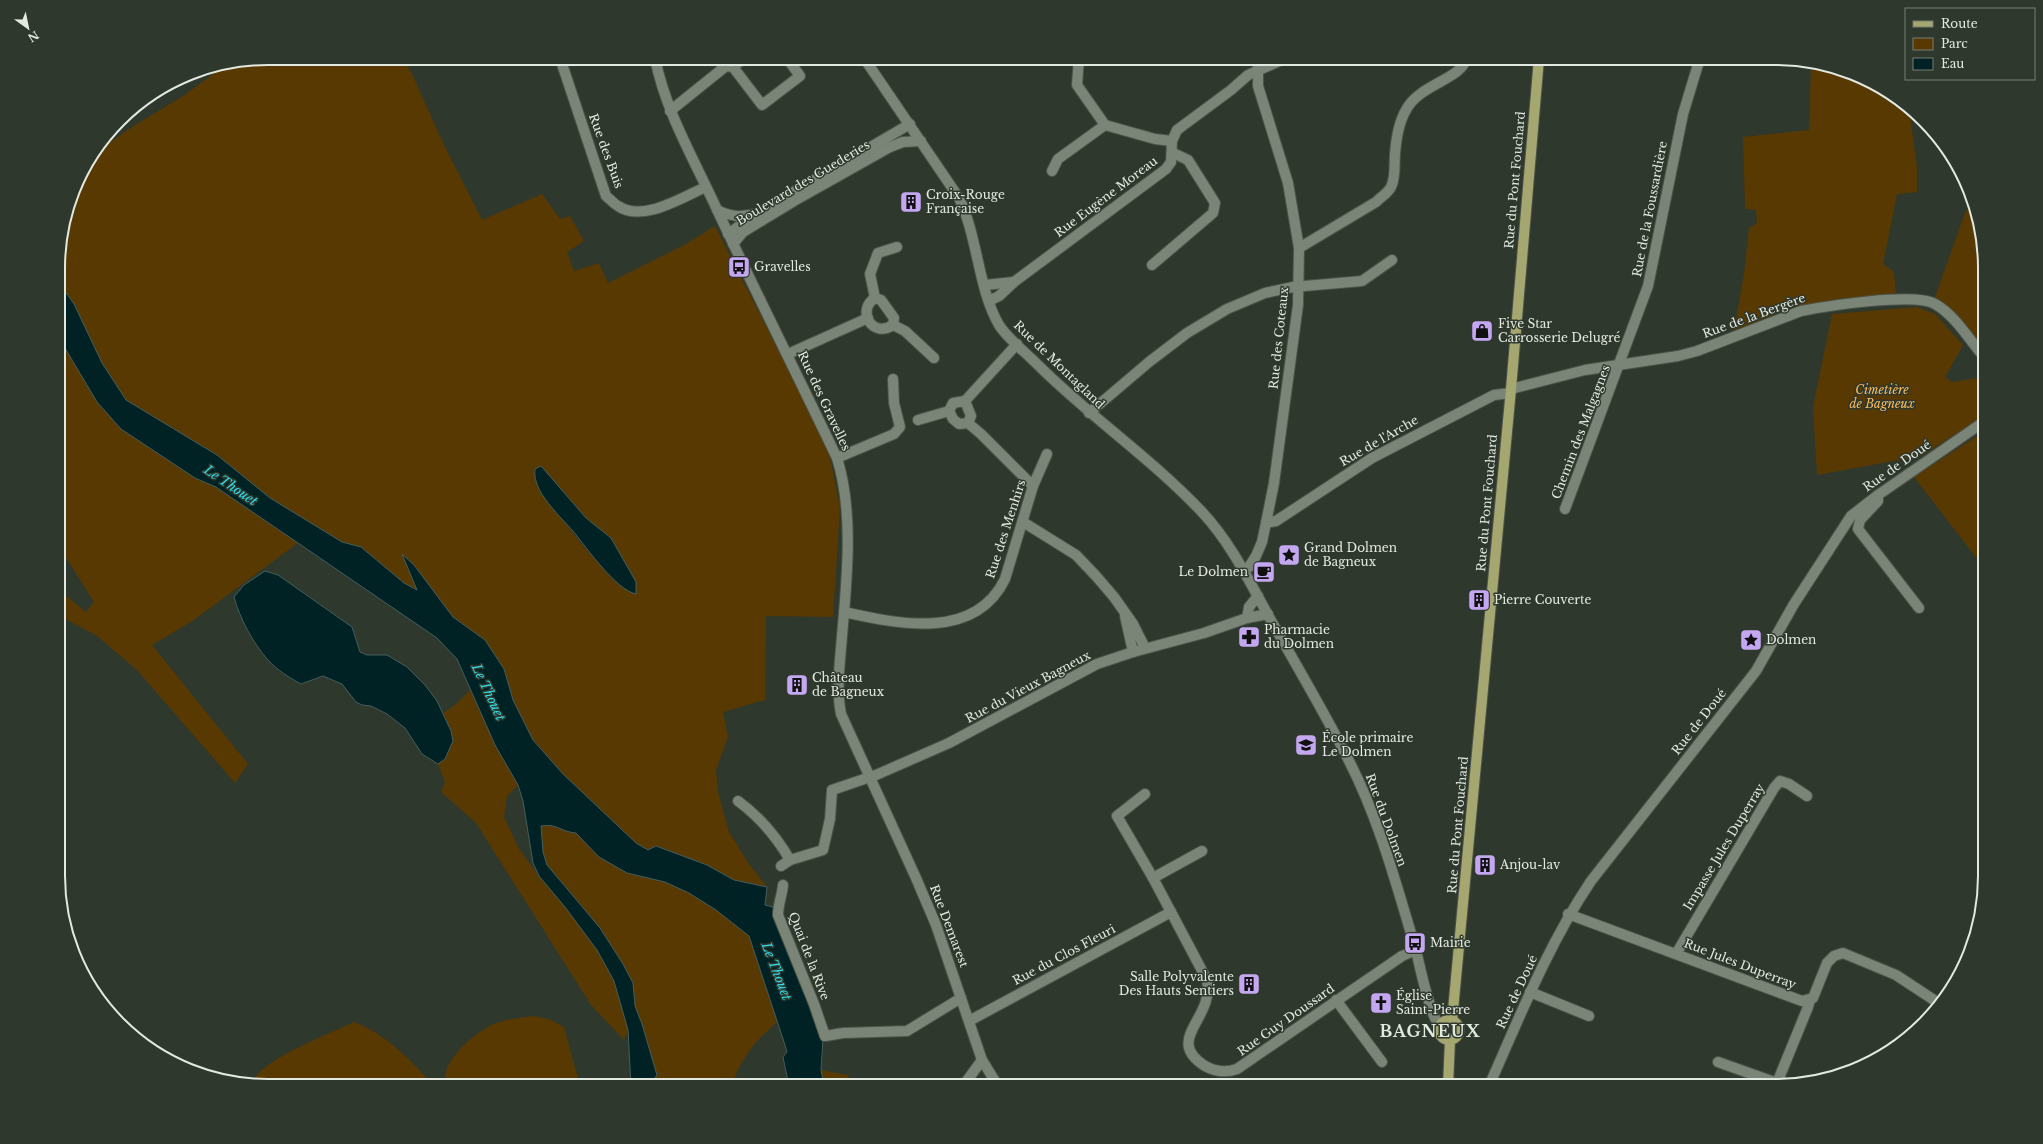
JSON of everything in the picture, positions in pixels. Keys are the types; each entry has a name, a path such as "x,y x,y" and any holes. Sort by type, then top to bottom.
{"main road":[{"name":"Rue du Pont Fouchard","path":"1452,1021 1538,65"},
{"path":"1452,1021 1457,1025 1459,1031 1456,1037 1450,1040 1444,1039 1440,1035 1440,1026 1444,1022 1452,1021"},
{"path":"1448,1079 1450,1040"}],"street":[{"name":"Rue des Buis","path":"562,65 606,196 618,206 628,211 649,212 706,187"},
{"name":"Rue des Gravelles","path":"656,65 670,111 837,458 845,486 848,507 844,612 838,685 839,704 844,723 871,776"},
{"path":"670,111 726,66 733,67 762,105 800,76 792,65"},
{"name":"Rue de Montagland","path":"869,65 960,198 967,214 989,301 1000,326 1089,412 1153,466 1200,510 1218,530 1244,570"},
{"path":"1078,65 1077,85 1105,125 1155,139 1172,141 1177,130 1231,90 1248,75 1271,65"},
{"name":"Rue des Coteaux","path":"1244,570 1249,567 1262,542 1274,483 1298,314 1299,248 1288,183 1263,107 1258,86 1258,65"},
{"path":"1299,248 1376,202 1384,195 1391,187 1394,178 1396,138 1406,110 1414,98 1426,88 1460,71 1465,65"},
{"name":"Rue de la Foussardière","path":"1620,363 1648,286 1660,235 1672,161 1683,114 1698,65"},
{"path":"1231,90 1245,85 1258,86"},
{"path":"1052,170 1058,159 1105,125"},
{"name":"Boulevard des Guederies","path":"890,147 912,127"},
{"name":"Boulevard des Guederies","path":"728,234 758,213 912,127"},
{"name":"Boulevard des Guederies","path":"733,244 743,232 890,147 903,142 921,141"},
{"name":"Rue Eugène Moreau","path":"989,301 999,296 1014,282 1166,169 1171,162 1173,153 1172,141"},
{"path":"1152,265 1213,213 1215,203 1188,160 1173,153"},
{"name":"Boulevard des Guederies","path":"717,210 727,215 746,217 758,213"},
{"path":"875,298 870,274 878,253 897,247"},
{"path":"1089,412 1182,337 1227,309 1265,293 1298,286 1362,281 1392,260"},
{"path":"985,285 1014,282"},
{"path":"875,298 881,300 894,318 893,325 886,330 878,329 872,325 868,318 866,312 870,302 875,298"},
{"name":"Rue de la Bergère","path":"1510,391 1585,370 1620,363 1678,356 1697,351 1801,311 1914,298 1930,301 1943,310 1978,351"},
{"path":"788,354 868,318"},
{"path":"893,325 905,331 934,358"},
{"path":"918,420 949,411 953,402 965,401 1017,344"},
{"name":"Chemin des Malgagnes","path":"1565,509 1620,363"},
{"path":"837,458 894,434 900,427 894,403 893,379"},
{"name":"Rue de l'Arche","path":"1266,523 1276,521 1372,458 1494,395 1510,391"},
{"path":"965,401 971,416 968,423"},
{"path":"949,411 953,419 959,424 968,423 981,434 1032,486"},
{"name":"Rue de Doué","path":"1492,1079 1530,992 1568,914 1591,881 1756,671 1794,604 1844,526 1861,507 1978,425"},
{"name":"Rue des Menhirs","path":"844,612 881,621 905,624 951,622 990,602 999,592 1005,580 1023,522 1032,486 1047,454"},
{"path":"1878,495 1878,501 1860,520 1858,529 1919,608"},
{"path":"1023,522 1076,555 1114,597 1125,615 1133,624 1145,648"},
{"name":"Rue du Dolmen","path":"1244,570 1326,718 1366,794 1416,950 1434,1020 1440,1026"},
{"path":"1247,618 1249,607 1258,596"},
{"name":"Rue du Vieux Bagneux","path":"790,860 823,850 830,819 832,790 871,776 949,744 1032,700 1070,677 1097,664 1145,648 1204,633 1247,618 1268,614"},
{"path":"1125,615 1133,652"},
{"name":"Rue Demarest","path":"871,776 936,925 982,1060 994,1079"},
{"name":"Impasse Jules Duperray","path":"1676,954 1774,788 1780,781 1789,784 1807,796"},
{"name":"Rue Guy Doussard","path":"1145,794 1116,816 1153,878 1206,980 1208,998 1189,1036 1187,1047 1192,1056 1210,1068 1223,1073 1237,1069 1402,956 1416,950"},
{"path":"738,801 753,812 769,829 790,860 781,866"},
{"path":"1153,878 1202,851"},
{"name":"Quai de la Rive","path":"783,885 782,894 778,903 778,914 814,1004 825,1036 858,1032 907,1031 961,998"},
{"name":"Rue du Clos Fleuri","path":"969,1021 1171,912"},
{"name":"Rue Jules Duperray","path":"1568,914 1798,1000 1810,1000"},
{"path":"1779,1079 1810,1000 1815,994 1827,963 1834,956 1843,953 1896,975 1935,1001"},
{"path":"1530,992 1589,1016"},
{"path":"1336,1000 1382,1062"},
{"path":"968,1079 982,1060"},
{"path":"1718,1062 1764,1079"}],"green space":[{"path":"255,65 407,65 444,145 482,220 542,194 560,219 570,216 584,241 567,252 574,271 599,263 608,283 686,244 715,226 828,448 840,507 833,617 766,616 765,700 723,712 728,737 716,770 718,792 729,832 749,864 767,887 734,880 707,865 656,846 648,850 636,843 563,774 518,785 507,796 504,817 519,849 539,876 591,917 547,865 543,852 541,826 551,826 576,833 599,857 627,873 665,882 689,893 716,910 749,936 779,1021 756,1042 740,1066 734,1079 650,1079 628,1030 624,1040 591,1005 476,823 441,792 445,782 438,764 445,759 451,731 443,713 456,704 470,690 495,745 533,740 513,700 504,669 485,640 453,617 403,555 418,591 404,583 361,547 342,542 270,498 217,455 126,400 102,363 74,304 65,291 65,255 72,215 80,190 92,166 106,145 132,127 183,96 217,72","holes":["541,466 586,518 611,538 636,582 629,592 588,552 541,493"]},
{"path":"1811,68 1853,80 1877,92 1910,116 1917,168 1917,192 1897,194 1883,264 1894,272 1896,296 1843,298 1791,308 1734,331 1744,274 1749,228 1757,223 1756,210 1745,209 1743,137 1809,130"},
{"path":"1968,207 1974,228 1978,255 1978,343 1935,297"},
{"name":"Cimetière de Bagneux","path":"1917,307 1935,314 1963,345 1945,377 1952,382 1978,378 1978,419 1921,456 1817,475 1813,407 1832,314"},
{"path":"65,348 97,402 121,429 195,478 216,487 298,543 194,620 152,645 248,764 235,783 137,670 97,636 65,619 65,595 86,612 94,602 65,556"},
{"path":"1978,436 1978,560 1914,477"},
{"path":"533,1016 549,1019 564,1027 578,1079 445,1079 447,1068 460,1049 468,1041 486,1028 508,1020"},
{"path":"354,1022 366,1027 388,1041 398,1049 427,1079 255,1079 267,1066 297,1048"},
{"path":"821,1070 847,1075 851,1079 823,1079"}],"water":[{"name":"Le Thouet","path":"65,291 74,304 102,363 126,400 217,455 270,498 342,542 361,547 404,583 417,590 402,554 414,565 453,617 485,640 504,669 513,700 533,740 563,774 636,843 648,850 656,846 707,865 734,880 767,887 765,905 773,907 823,1039 821,1070 823,1079 788,1079 783,1057 787,1052 749,936 716,910 689,893 665,882 627,873 599,857 576,833 546,825 541,826 543,852 547,865 600,928 623,964 633,983 635,1006 642,1024 657,1075 654,1079 631,1079 628,1030 614,981 597,950 565,907 539,876 533,863 523,801 518,785 495,745 457,659 437,638 216,487 195,478 121,429 97,402 65,348"},
{"path":"541,466 586,518 611,538 636,582 636,594 628,591 611,577 556,513 541,493 536,481 535,469"},
{"path":"265,571 278,575 352,627 360,652 367,655 387,655 407,667 425,685 437,701 451,731 453,741 445,759 438,764 422,754 405,728 387,714 371,706 362,705 356,702 342,684 323,676 301,684 279,670 268,660 257,646 248,630 234,597 244,585"}],"place":[{"name":"Croix-Rouge Française","path":"911,202"},
{"name":"Gravelles","path":"739,267"},
{"name":"Five Star Carrosserie Delugré","path":"1482,331"},
{"name":"Grand Dolmen de Bagneux","path":"1289,555"},
{"name":"Le Dolmen","path":"1264,572"},
{"name":"Pierre Couverte","path":"1479,600"},
{"name":"Pharmacie du Dolmen","path":"1249,637"},
{"name":"Dolmen","path":"1751,640"},
{"name":"Château de Bagneux","path":"797,685"},
{"name":"École primaire Le Dolmen","path":"1306,745"},
{"name":"Anjou-lav","path":"1485,865"},
{"name":"Mairie","path":"1415,943"},
{"name":"Salle Polyvalente Des Hauts Sentiers","path":"1249,984"},
{"name":"Église Saint-Pierre","path":"1381,1003"}],"district":[{"name":"BAGNEUX","path":"1430,1031"}]}
